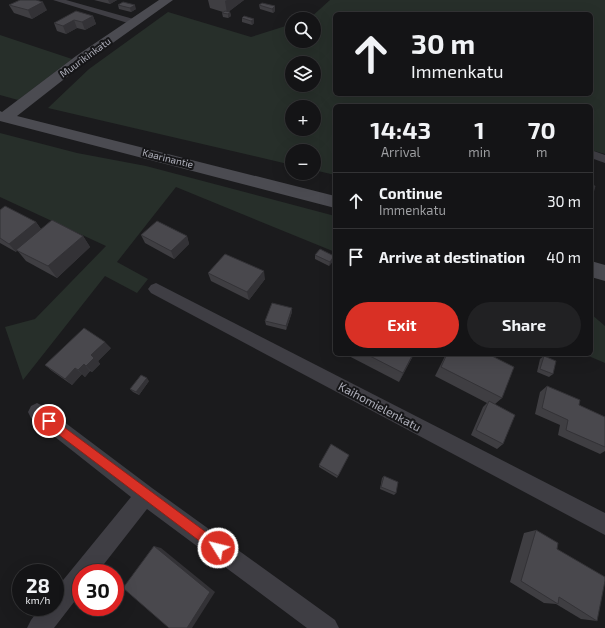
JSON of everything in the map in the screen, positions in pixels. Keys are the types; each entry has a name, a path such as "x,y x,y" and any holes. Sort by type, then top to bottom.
{"main road":[{"name":"Muurikinkatu","path":"3,117 134,22 167,0"},
{"name":"Kaarinantie","path":"3,117 333,201"},
{"path":"593,270 605,273"}],"street":[{"path":"57,0 134,22"},
{"path":"593,155 605,159"},
{"name":"Kaihomielenkatu","path":"156,289 605,524"},
{"path":"37,412 145,495 327,628"},
{"path":"90,564 145,495"},
{"path":"39,628 72,587"}],"shaded area":[{"path":"330,0 605,0 605,154 593,151 593,104 333,104 333,175 321,172 321,144 285,144 285,163 48,108 89,69 168,12 251,37 285,26 285,48 321,48 321,12 317,12"},
{"path":"0,35 72,59 18,100 0,95"},
{"path":"0,133 77,153 146,166 333,215 333,251 176,187 117,262 148,279 137,293 105,276 23,380 5,327 35,319 106,246 0,197"},
{"path":"593,316 605,326 605,363 589,356 593,356"}],"building":[{"path":"20,0 36,0 43,2 28,10 9,5"},
{"path":"123,2 135,5 130,8 118,5"},
{"path":"262,3 275,6 272,9 259,5"},
{"path":"76,11 93,16 82,22 74,20 63,26 54,23"},
{"path":"225,11 230,12 228,14 222,13"},
{"path":"244,16 254,19 251,21 242,18"},
{"path":"5,206 36,222 9,244 0,238 0,210"},
{"path":"52,220 83,236 48,266 16,250"},
{"path":"157,221 187,236 171,251 141,235"},
{"path":"320,249 333,256 333,258 330,262 315,255"},
{"path":"225,254 264,271 247,292 208,273"},
{"path":"272,303 292,308 286,326 265,321"},
{"path":"84,328 105,342 91,355 94,358 86,366 84,364 78,370 75,368 65,379 45,365"},
{"path":"370,356 412,356 403,373"},
{"path":"446,356 492,356 514,367 502,398 441,367"},
{"path":"544,356 556,361 553,374 540,369"},
{"path":"141,375 147,378 136,392 130,389"},
{"path":"547,386 580,400 579,405 605,417 605,447 566,430 568,420 542,408"},
{"path":"489,401 515,415 503,444 476,430"},
{"path":"331,444 349,455 338,476 319,465"},
{"path":"384,476 398,482 396,493 381,487"},
{"path":"536,530 558,543 557,549 605,577 597,621 559,597 558,604 521,581"},
{"path":"154,546 210,592 187,628 169,628 124,589 124,587"}],"route":[{"path":"49,421 145,495 218,548"}]}
